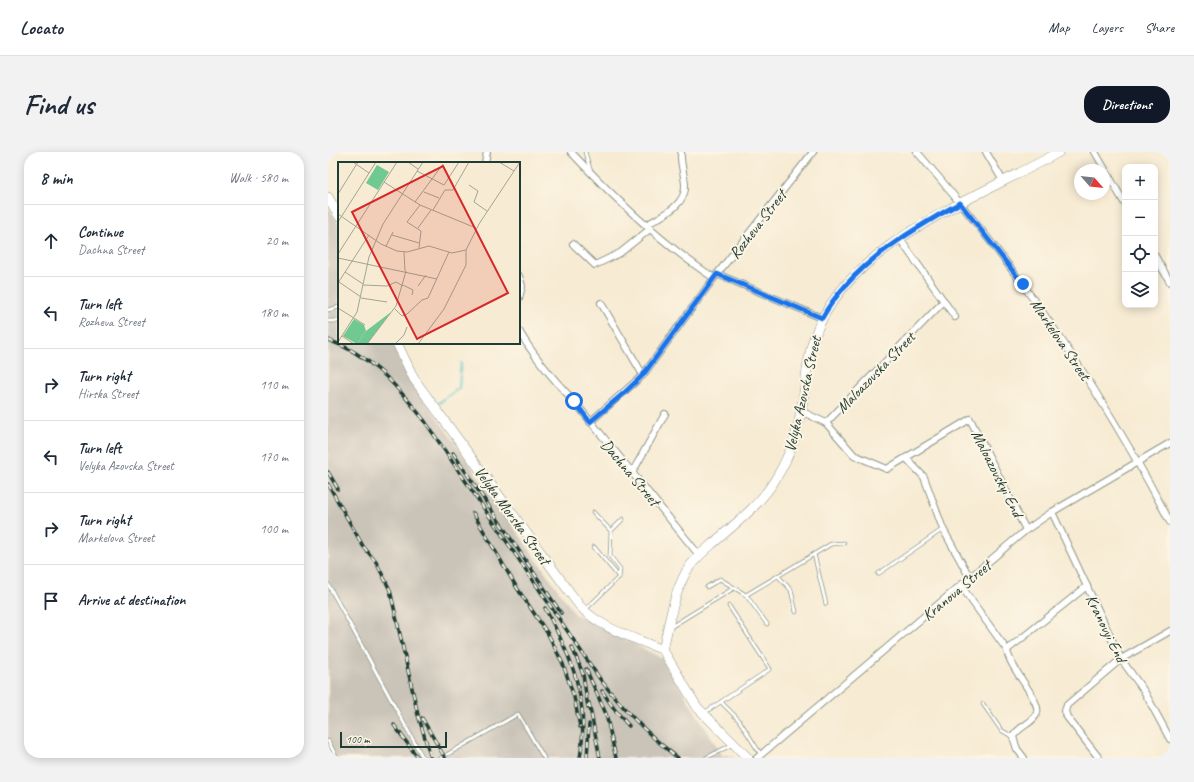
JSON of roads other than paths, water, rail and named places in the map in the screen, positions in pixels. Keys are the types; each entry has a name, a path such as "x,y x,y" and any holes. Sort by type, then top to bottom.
{"street":[{"path":"485,162 487,152"},
{"path":"571,152 648,227 692,264 716,276 822,318"},
{"path":"573,244 595,265 620,253 648,227 671,210 682,198 685,192 681,152"},
{"name":"Rozheva Street","path":"590,422 643,375 716,276 813,152"},
{"name":"Markelova Street","path":"917,152 960,203 1023,284 1082,367 1139,461 1170,522"},
{"path":"986,152 1003,181"},
{"name":"Velyka Azovska Street","path":"663,650 678,590 686,571 699,555 747,514 769,491 785,464 796,436 813,339 831,301 844,286 900,239 960,203 1059,152"},
{"path":"1095,152 1123,200"},
{"path":"328,197 338,214"},
{"path":"900,239 955,317"},
{"path":"1158,261 1170,282"},
{"path":"520,279 522,286 520,294"},
{"name":"Maloazovska Street","path":"801,411 826,423 944,301"},
{"path":"601,303 643,375"},
{"name":"Dachna Street","path":"520,333 537,360 699,555"},
{"name":"Velyka Morska Street","path":"397,344 414,379 584,611 604,624 663,650"},
{"path":"632,473 665,414"},
{"name":"Maloazovskyi End","path":"826,423 854,455 887,469 970,419 1026,530"},
{"name":"Kranova Street","path":"759,756 1026,530 1052,512 1170,443"},
{"path":"906,458 924,477 943,528 970,578"},
{"name":"Kranovyi End","path":"1052,512 1121,659 1144,691 1170,739"},
{"path":"960,586 1008,650 1010,662 1036,704 1037,712 1032,720 1015,732 1013,737 1017,748 1024,758"},
{"path":"1008,650 1087,586"},
{"path":"1099,758 1067,716 1065,711 1067,705 1121,659 1170,631"},
{"path":"663,650 703,714 748,758"}],"lane":[{"path":"584,152 591,173"},
{"path":"328,310 338,307"},
{"path":"593,512 611,531"},
{"path":"584,611 619,577 620,569 610,556 611,531 623,519"},
{"path":"878,574 943,528"},
{"path":"746,595 830,544 844,542"},
{"path":"594,547 619,577"},
{"path":"814,554 826,604"},
{"path":"778,576 791,590 796,612"},
{"path":"707,587 720,579 746,595 767,624"},
{"path":"328,584 423,758"},
{"path":"668,629 734,588"},
{"path":"703,714 770,669 730,606"},
{"path":"721,702 739,720 759,756"},
{"path":"983,704 1002,730 1013,737"},
{"path":"441,758 518,714 544,758"},
{"path":"328,742 337,758"},
{"path":"706,758 735,744"}],"waterway":[{"path":"439,403 459,388 461,363"}],"railway":[{"path":"328,340 343,346 370,362 404,395 424,420 600,679 636,721 678,758"},
{"path":"453,453 561,613"},
{"path":"328,472 338,489"},
{"path":"328,484 363,546 376,562 390,590 418,715 431,758"},
{"path":"473,513 517,588 548,634 563,664 574,697 580,727"},
{"path":"545,608 555,626 571,662 576,680 583,717 580,758"},
{"path":"572,647 583,674 588,708"},
{"path":"586,669 606,714 616,758"},
{"path":"602,691 615,710 629,726"},
{"path":"589,703 600,758"},
{"path":"422,718 445,758"},
{"path":"587,758 589,724"},
{"path":"394,725 418,758"}]}
